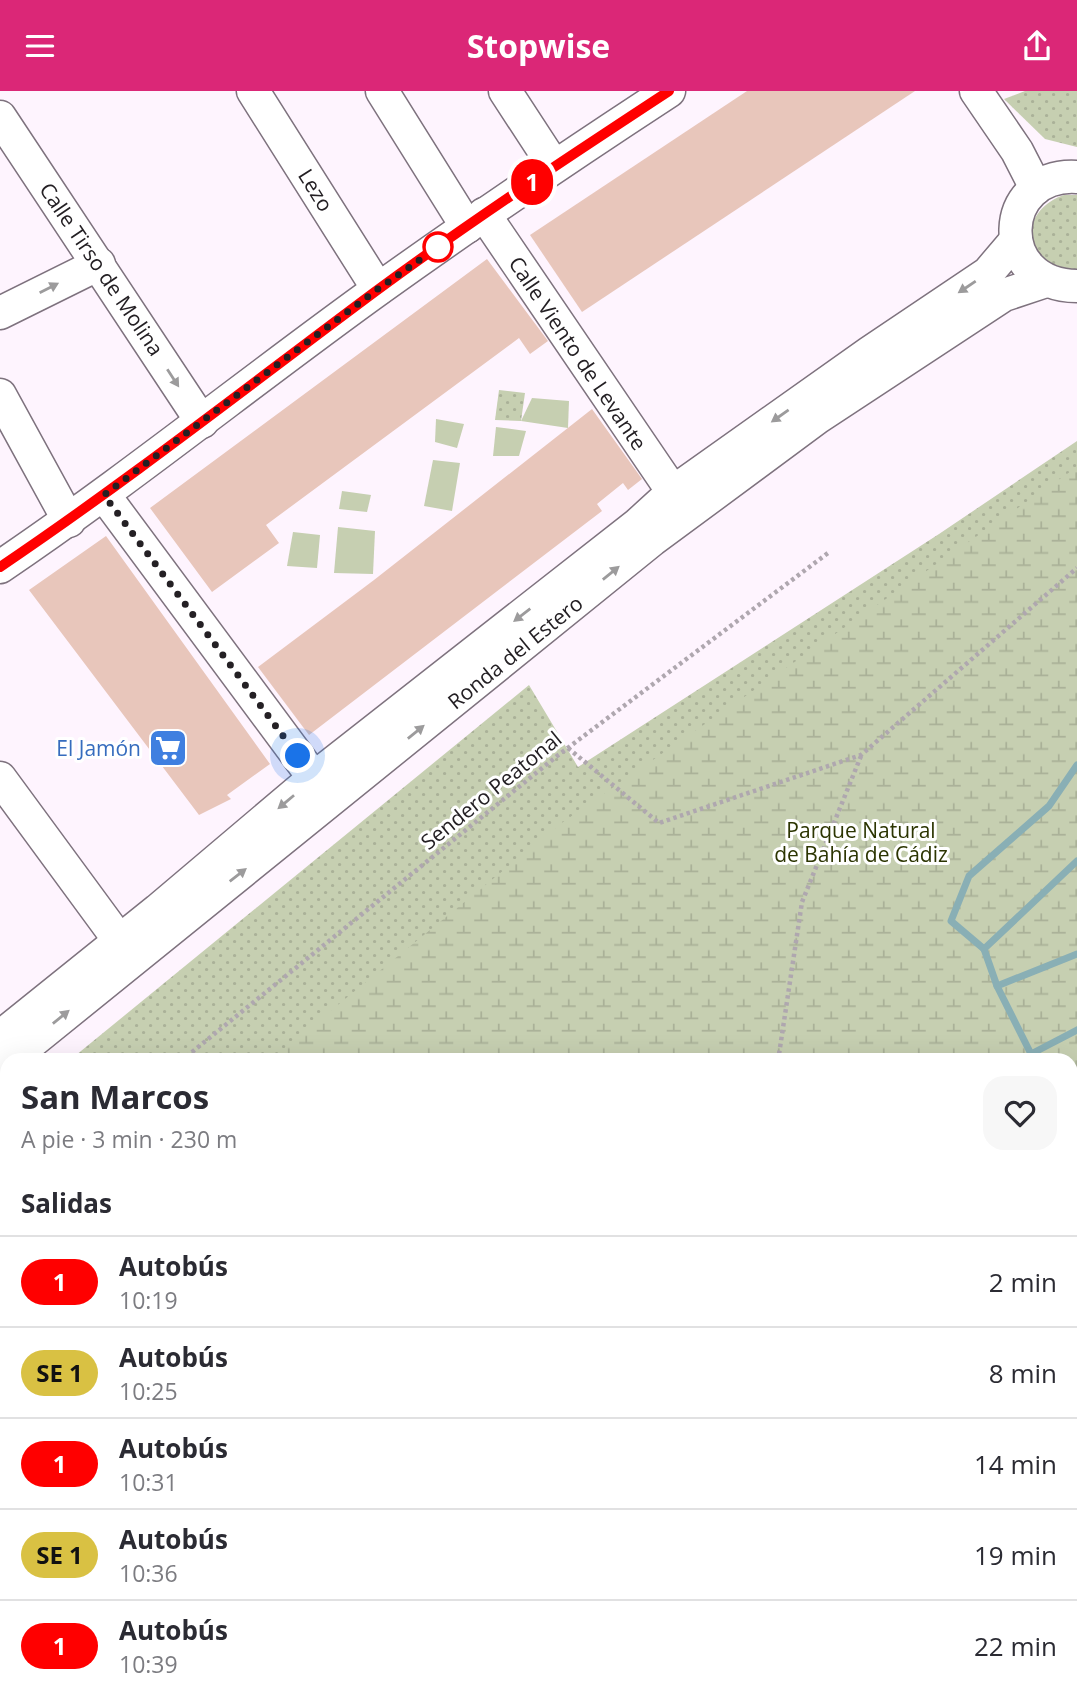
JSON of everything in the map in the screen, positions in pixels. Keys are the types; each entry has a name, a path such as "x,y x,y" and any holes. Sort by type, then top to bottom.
{"street":[{"name":"Lezo","path":"253,91 378,289"},
{"name":"Calle Viento de Levante","path":"382,91 673,492"},
{"path":"505,91 554,166"},
{"path":"0,567 104,495 378,289 554,166 669,91"},
{"path":"976,91 1017,151 1036,187"},
{"name":"Calle Tirso de Molina","path":"0,117 202,422"},
{"path":"1077,177 1065,176 1036,187 1026,198 1015,225 1021,257 1032,271 1046,281 1061,286 1077,286"},
{"name":"Ronda del Estero","path":"0,1037 158,910 314,778 638,524 673,492 869,353 988,273 1016,240"},
{"path":"0,313 99,264"},
{"name":"Ronda del Estero","path":"18,1053 652,540 817,418 1004,295 1046,281"},
{"path":"0,395 69,520"},
{"path":"104,495 314,778"},
{"path":"0,778 119,940"}],"path":[{"name":"Sendero Peatonal","path":"191,1053 568,748 828,553"},
{"path":"568,748 659,823 861,755 1077,568"},
{"path":"779,1053 802,902 861,755"}],"green space":[{"path":"1025,91 1077,91 1077,147 1045,139 1004,99"},
{"path":"1064,195 1077,195 1077,270 1057,269 1038,253 1031,234 1037,215 1053,200"},
{"path":"499,390 525,393 521,421 495,420"},
{"path":"532,398 569,401 568,428 521,421"},
{"path":"436,419 464,424 457,448 435,442"},
{"path":"496,427 526,431 519,456 493,456"},
{"name":"Parque Natural de Bahía de Cádiz","path":"1077,441 1077,1053 79,1053 529,685 578,767 939,534"},
{"path":"433,460 460,463 452,511 424,506"},
{"name":"Parque Natural de Bahía de Cádiz","path":"1077,467 1077,1053 279,1053 563,822"},
{"path":"342,491 371,495 367,512 339,509"},
{"path":"338,527 375,531 373,574 334,573"},
{"path":"293,532 320,535 317,568 287,566"}],"building":[{"path":"747,91 915,91 582,312 530,235"},
{"path":"487,259 548,341 530,354 519,338 266,525 279,543 212,592 150,508"},
{"path":"592,409 642,479 628,490 623,483 597,504 602,511 309,735 258,667"},
{"path":"106,536 270,764 227,795 231,799 199,815 29,590"}],"waterway":[{"path":"984,949 951,921 969,876 1049,806 1077,765"},
{"path":"997,986 984,949 1077,861"},
{"path":"1030,1053 997,986 1077,954"},
{"path":"1033,1053 1077,1030"}],"bus line":[{"name":"1","path":"0,567 104,495 378,289 554,166 669,91"}],"place":[{"name":"El Jamón","path":"168,748"}],"route":[{"path":"298,756 104,495 378,289 445,242 438,247"}]}
